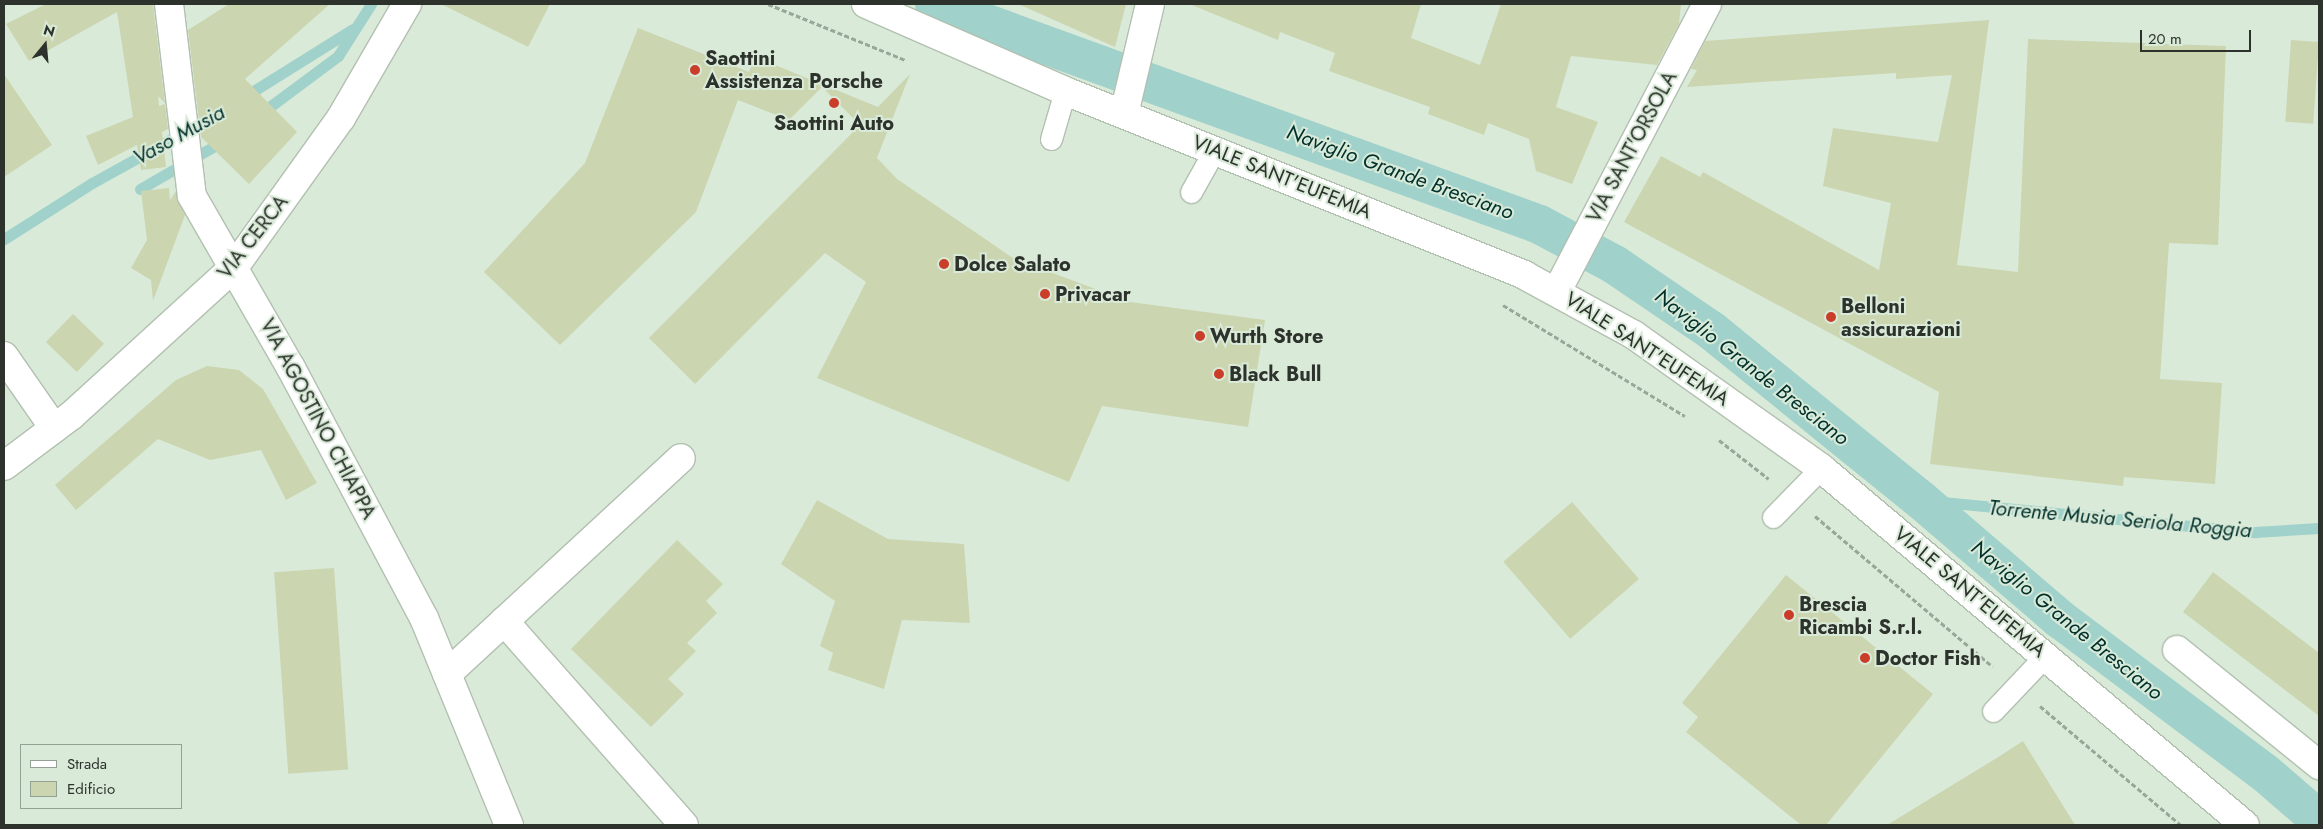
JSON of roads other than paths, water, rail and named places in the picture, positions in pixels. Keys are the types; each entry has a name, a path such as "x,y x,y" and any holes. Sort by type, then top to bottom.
{"street":[{"name":"VIA AGOSTINO CHIAPPA","path":"169,4 179,110 192,196 235,266 424,618 509,825"},
{"name":"VIA CERCA","path":"4,466 54,428 235,266 341,118 407,4"},
{"name":"VIALE SANT'EUFEMIA","path":"866,4 1065,91 1128,102 1215,149 1563,280 1634,335 1822,468 2046,655 2245,825"},
{"path":"1128,102 1150,4"},
{"name":"VIA SANT'ORSOLA","path":"1563,280 1591,222 1707,4"},
{"path":"4,356 54,428"},
{"path":"447,674 681,458"},
{"path":"504,621 684,825"},
{"path":"2177,650 2319,765"}],"lane":[{"path":"1051,139 1065,91"},
{"path":"1190,192 1215,149"},
{"path":"1773,517 1822,468"},
{"path":"1993,711 2046,655"}],"waterway":[{"name":"Vaso Musia","path":"260,114 338,56 371,4"},
{"name":"Naviglio Grande Bresciano","path":"934,4 1539,224 1614,264 1711,330 1921,500 2060,619 2264,772 2315,816"},
{"name":"Vaso Musia","path":"244,97 353,29"},
{"name":"Vaso Musia","path":"4,239 92,183 211,117"},
{"name":"Vaso Musia","path":"140,189 225,140"},
{"name":"Torrente Musia Seriola Roggia","path":"1921,500 2255,532 2319,528"}],"place":[{"name":"Saottini Assistenza Porsche","path":"695,70"},
{"name":"Saottini Auto","path":"834,103"},
{"name":"Dolce Salato","path":"944,264"},
{"name":"Privacar","path":"1045,294"},
{"name":"Belloni assicurazioni","path":"1831,317"},
{"name":"Wurth Store","path":"1200,336"},
{"name":"Black Bull","path":"1219,374"},
{"name":"Brescia Ricambi S.r.l.","path":"1789,615"},
{"name":"Doctor Fish","path":"1865,658"}]}
